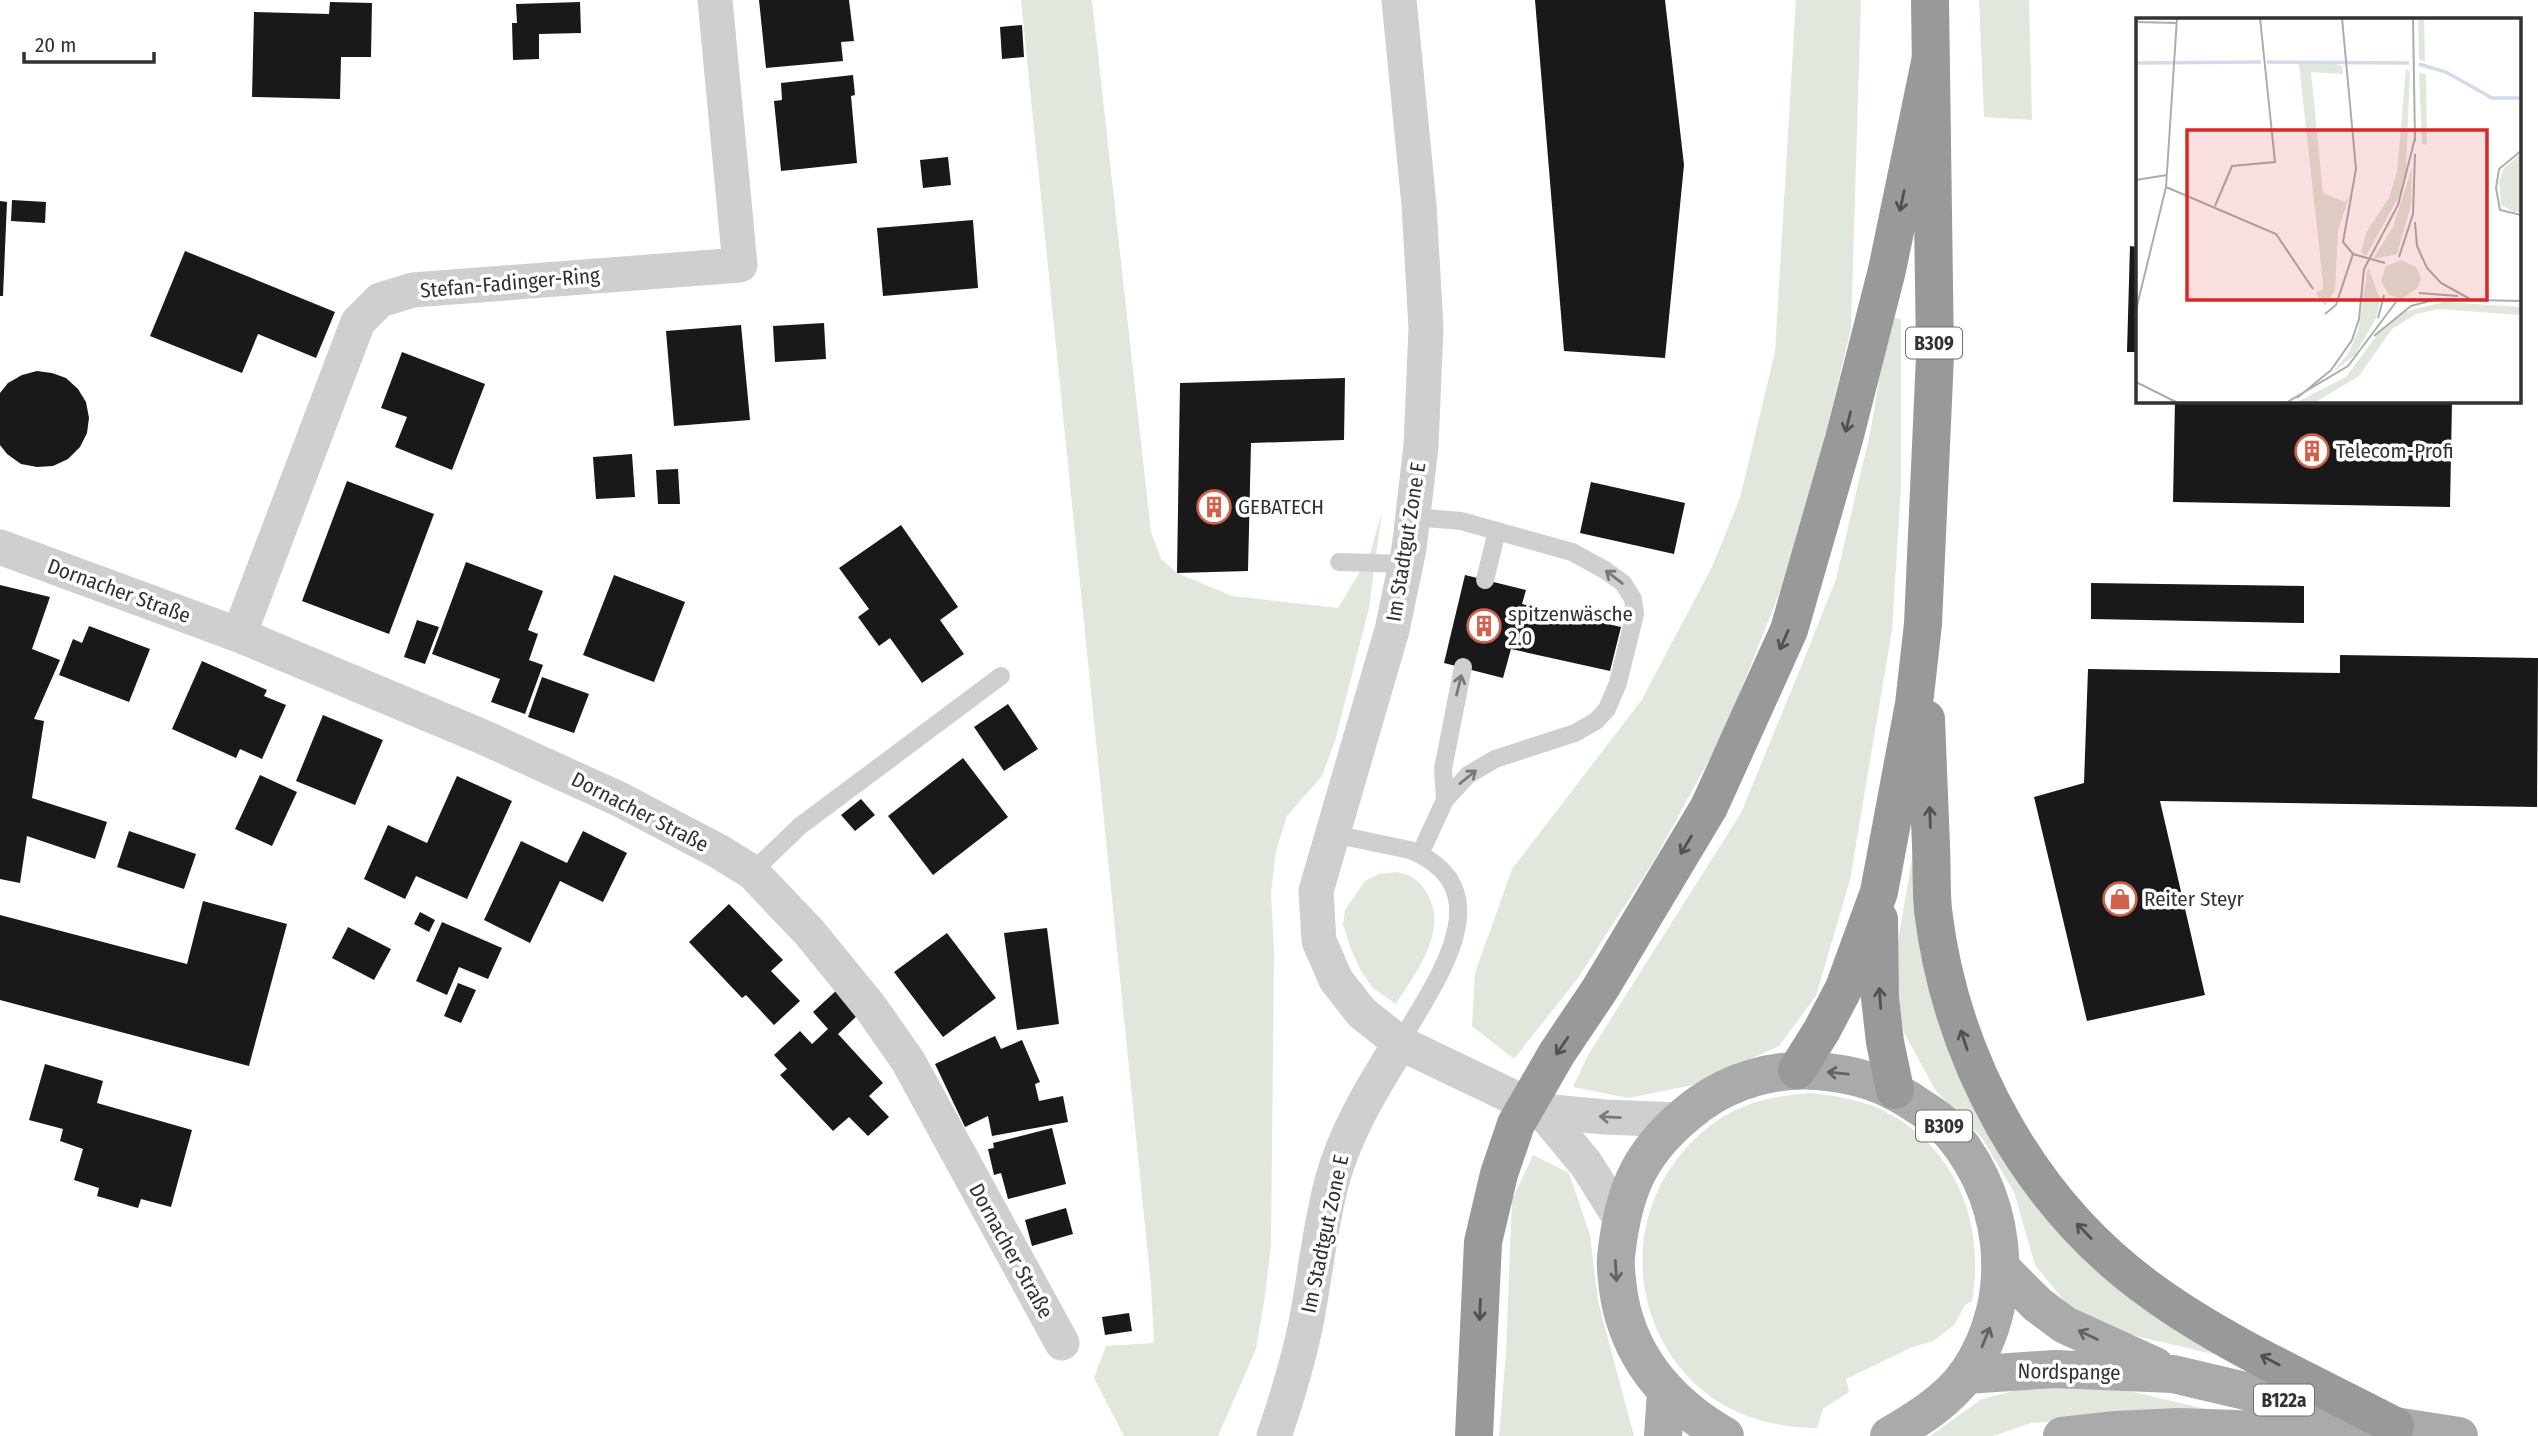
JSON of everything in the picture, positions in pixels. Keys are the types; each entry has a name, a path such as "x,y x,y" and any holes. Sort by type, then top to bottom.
{"highway":[{"name":"B309","path":"1797,1070 1844,988 1879,892 1914,704 1923,624 1935,356 1930,0"},
{"path":"1474,1436 1483,1242 1499,1174 1516,1124 1709,807 1789,630 1844,439 1887,270 1930,62"},
{"path":"1923,624 1933,909 1945,977 1965,1046 1992,1105 2028,1163 2064,1210 2104,1251 2153,1293 2206,1327 2411,1431"},
{"name":"B309","path":"1879,892 1880,998 1885,1042 1895,1090"}],"main road":[{"name":"B309","path":"1725,1436 1696,1420 1665,1392 1638,1354 1621,1311 1615,1265 1620,1218 1633,1181 1652,1148 1679,1119 1714,1093 1754,1077 1797,1070 1847,1073 1895,1090 1940,1121 1975,1164 1996,1214 2002,1269 1997,1307 1984,1342 1966,1375 1928,1414 1889,1436"},
{"name":"Nordspange","path":"2002,1269 2038,1305 2065,1325 2172,1374"},
{"name":"Nordspange","path":"1966,1375 2056,1369 2172,1374 2411,1431 2459,1436"},
{"path":"1663,1436 1665,1392"},
{"path":"2062,1436 2178,1427 2411,1431"}],"street":[{"name":"Stefan-Fadinger-Ring","path":"239,635 358,322 380,300 413,290 740,265 715,0"},
{"name":"Im Stadtgut Zone E","path":"1399,0 1419,205 1426,328 1421,446 1406,564 1392,630 1316,891 1319,941 1336,981 1362,1013 1400,1043 1542,1111 1605,1117 1679,1119"},
{"name":"Dornacher Straße","path":"0,547 239,635 483,737 619,799 752,873 810,933 871,1008 908,1061 1062,1343"},
{"name":"Im Stadtgut Zone E","path":"1273,1436 1287,1398 1305,1328 1332,1180 1364,1101 1400,1043"},
{"name":"Im Stadtgut Zone E","path":"1542,1111 1586,1164 1620,1218"}],"lane":[{"path":"1413,517 1461,521 1572,552 1623,583 1633,599 1635,614 1618,683 1607,709 1596,721 1575,733 1495,759 1468,775 1445,800 1420,854"},
{"path":"1485,580 1497,531"},
{"path":"1339,562 1406,564"},
{"path":"1445,800 1443,769 1463,667"},
{"path":"752,873 800,826 1001,676"},
{"path":"1333,834 1420,854 1445,874 1454,889 1459,909 1458,932 1447,959 1400,1043"}],"shaded area":[{"path":"1021,0 1092,0 1151,532 1161,559 1177,573 1232,596 1338,608 1369,557 1382,512 1369,608 1335,741 1322,776 1287,816 1276,851 1271,893 1274,952 1271,1246 1256,1349 1218,1436 1124,1436 1094,1378 1106,1346 1154,1343 1151,1285"},
{"path":"1796,0 1861,0 1851,328 1800,541 1725,730 1655,859 1578,978 1514,1059 1472,1026 1475,973 1512,869 1641,701 1712,567 1740,498 1775,352"},
{"path":"1979,0 2029,0 2032,120 1984,117"},
{"path":"1889,317 1901,319 1901,486 1892,630 1850,880 1816,996 1779,1046 1693,1085 1628,1098 1573,1087 1588,1055 1741,813 1836,579 1871,429"},
{"path":"1917,830 1917,875 2053,1217 2140,1307 2247,1362 2123,1333 2071,1309 2035,1265 2014,1192 1982,1138 1936,1091 1904,1033 1893,970"},
{"path":"1396,872 1411,877 1423,887 1434,911 1434,925 1420,966 1396,1004 1373,988 1361,971 1343,924 1345,910 1365,881 1379,874"},
{"path":"1812,1093 1855,1100 1880,1109 1906,1124 1928,1143 1946,1165 1969,1215 1975,1272 1972,1301 1965,1305 1954,1325 1933,1341 1910,1348 1846,1379 1849,1392 1823,1409 1817,1428 1774,1424 1745,1415 1707,1394 1683,1371 1664,1345 1651,1315 1644,1284 1643,1253 1647,1221 1658,1190 1675,1162 1697,1137 1715,1122 1745,1106 1770,1098"},
{"path":"1533,1155 1569,1173 1590,1235 1598,1301 1634,1436 1499,1436 1506,1352 1512,1200"},
{"path":"2041,1384 2121,1389 2273,1425 2178,1412 2031,1423 1993,1436 1930,1436 1982,1399"}],"building":[{"path":"759,0 849,0 854,41 841,42 843,61 766,68"},
{"path":"1535,0 1665,0 1684,165 1665,358 1564,351"},
{"path":"330,2 372,3 371,57 341,57 340,99 252,97 254,12 329,14"},
{"path":"580,2 581,33 539,34 539,59 513,60 512,23 517,23 516,4"},
{"path":"1022,25 1024,57 1002,59 1000,27"},
{"path":"853,75 855,95 851,96 857,163 781,171 774,101 782,100 781,83"},
{"path":"948,157 951,185 923,188 920,160"},
{"path":"12,200 46,202 45,223 11,221"},
{"path":"0,201 7,202 3,296 0,296"},
{"path":"973,220 978,288 883,296 877,228"},
{"path":"2130,246 2136,247 2136,352 2127,352"},
{"path":"185,251 335,312 316,358 258,334 242,373 150,336"},
{"path":"824,323 826,359 775,362 773,326"},
{"path":"741,325 750,420 674,426 666,331"},
{"path":"402,352 485,384 452,470 395,447 407,417 381,408"},
{"path":"37,371 66,378 78,389 86,402 89,418 87,433 80,447 68,459 53,466 21,464 0,445 0,393 8,383"},
{"name":"GEBATECH","path":"1345,378 1344,440 1251,443 1248,571 1177,573 1180,383"},
{"name":"Telecom-Profi","path":"2175,402 2452,402 2450,507 2173,502"},
{"path":"632,454 635,497 596,499 593,457"},
{"path":"678,469 680,504 658,504 656,470"},
{"path":"347,481 434,514 389,634 302,601"},
{"path":"1591,482 1685,503 1674,554 1580,533"},
{"path":"901,525 958,607 940,620 964,654 922,683 890,638 879,646 858,617 869,609 839,568"},
{"path":"466,562 543,591 528,630 538,634 529,660 543,665 525,714 491,702 500,679 432,654"},
{"path":"614,575 685,602 654,682 583,655"},
{"path":"1465,575 1526,590 1522,604 1621,627 1610,671 1511,649 1503,678 1444,663"},
{"path":"2091,583 2304,586 2304,623 2091,619"},
{"path":"0,585 50,597 32,649 60,660 34,719 44,721 32,798 107,822 95,859 27,836 20,883 0,879"},
{"path":"417,620 439,627 425,664 404,657"},
{"path":"89,626 150,649 129,702 59,675 73,639 82,643"},
{"name":"Reiter Steyr","path":"2340,655 2538,658 2537,807 2160,801 2205,995 2087,1021 2034,797 2084,783 2088,669 2340,673"},
{"path":"202,661 267,690 264,696 286,705 262,759 240,749 236,758 172,729"},
{"path":"542,677 589,694 574,733 528,717"},
{"path":"1008,704 1038,749 1004,771 974,727"},
{"path":"323,715 383,740 355,805 296,781"},
{"path":"963,758 1008,817 933,875 888,816"},
{"path":"260,775 297,792 272,846 235,829"},
{"path":"457,776 512,801 467,899 416,876 405,899 364,879 388,825 427,843"},
{"path":"861,799 875,815 855,831 841,815"},
{"path":"129,831 196,854 184,889 117,867"},
{"path":"583,831 627,853 603,902 560,881 530,943 484,920 521,841 567,863"},
{"path":"203,901 287,924 249,1066 0,1000 0,915 187,964"},
{"path":"729,904 783,960 771,971 800,1001 774,1025 746,995 742,998 689,942"},
{"path":"420,912 435,920 429,932 414,924"},
{"path":"442,922 502,948 488,979 459,967 447,995 416,981"},
{"path":"348,927 391,949 374,980 332,958"},
{"path":"1047,928 1059,1024 1017,1030 1004,933"},
{"path":"947,933 996,998 943,1037 894,972"},
{"path":"458,983 476,990 461,1023 444,1016"},
{"path":"838,989 860,1013 838,1034 883,1083 869,1096 889,1117 868,1136 849,1117 833,1131 780,1075 787,1069 774,1055 800,1031 812,1044 828,1029 813,1012"},
{"path":"995,1036 1001,1049 1022,1040 1040,1082 1035,1084 1039,1101 1063,1096 1068,1122 992,1136 988,1116 965,1127 935,1064"},
{"path":"45,1064 103,1081 97,1103 192,1130 171,1207 141,1199 138,1208 97,1196 99,1188 74,1180 83,1149 60,1141 63,1129 29,1120"},
{"path":"1052,1128 1066,1184 1008,1199 1001,1173 994,1175 988,1149 994,1148 993,1143"},
{"path":"1066,1208 1073,1234 1032,1246 1025,1220"},
{"path":"1129,1313 1132,1331 1105,1335 1102,1317"}],"place":[{"name":"Telecom-Profi","path":"2312,451"},
{"name":"GEBATECH","path":"1214,507"},
{"name":"spitzenwäsche 2.0","path":"1484,626"},
{"name":"Reiter Steyr","path":"2120,899"}]}
